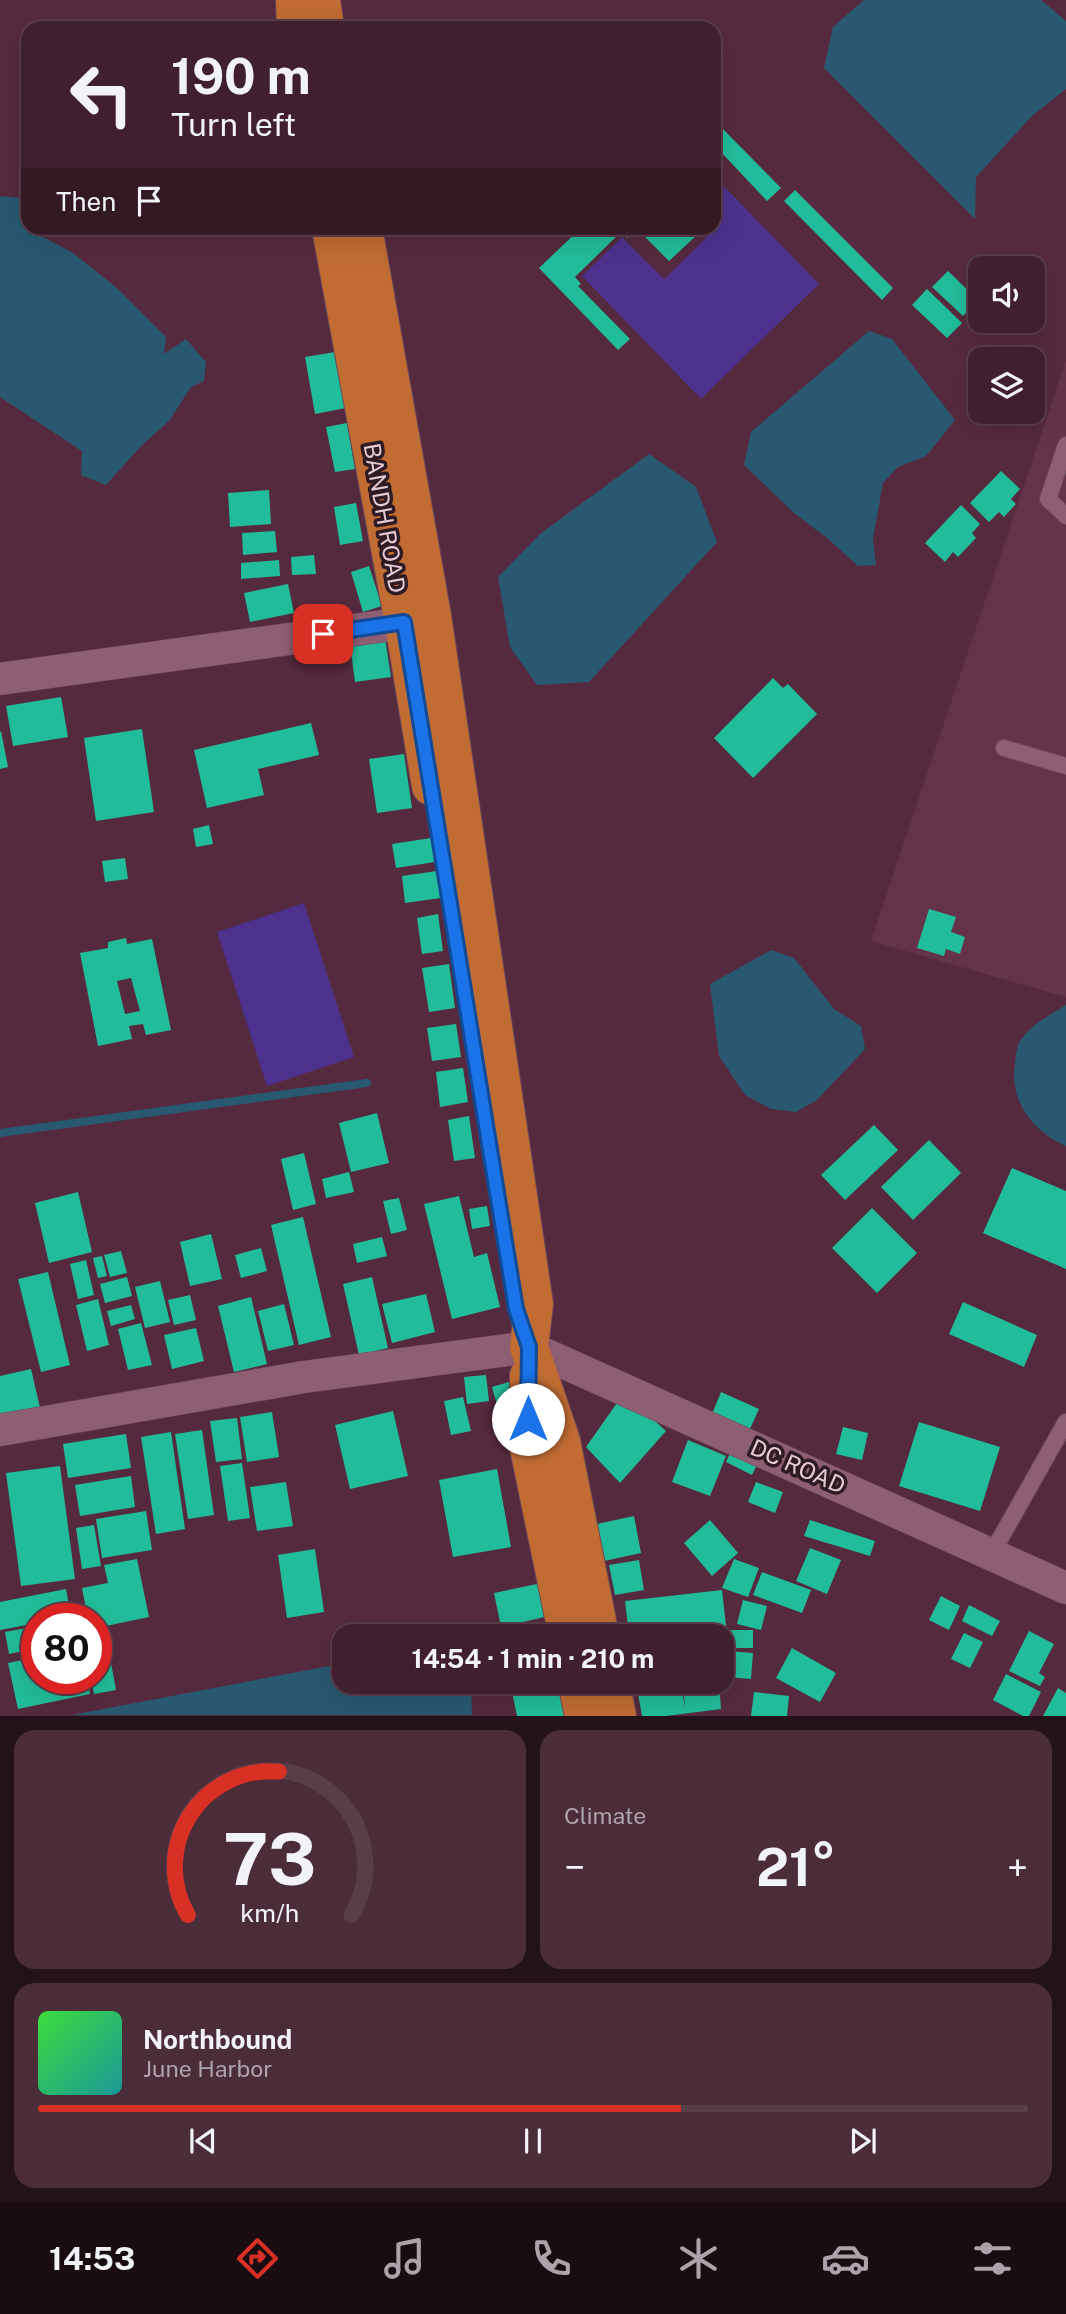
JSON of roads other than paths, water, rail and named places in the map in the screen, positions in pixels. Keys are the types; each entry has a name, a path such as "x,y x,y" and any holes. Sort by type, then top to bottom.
{"highway":[{"path":"295,0 296,21"},
{"path":"321,0 324,21"},
{"name":"BANDH ROAD","path":"333,235 418,619"},
{"name":"BANDH ROAD","path":"364,235 418,619 534,1304 529,1347 528,1443 566,1624"},
{"name":"BANDH ROAD","path":"529,1347 561,1441 598,1624"},
{"path":"579,1694 584,1716"},
{"path":"612,1694 617,1716"}],"street":[{"path":"0,679 418,619"},
{"path":"0,1430 304,1377 529,1347"},
{"name":"DC ROAD","path":"529,1347 1066,1588"}],"lane":[{"path":"1066,445 1048,499 1066,516"},
{"path":"1004,748 1066,766"},
{"path":"992,1553 1066,1422"}],"water":[{"path":"864,0 1041,0 1066,21 1066,89 1032,116 976,177 975,219 824,68 833,27"},
{"path":"0,196 21,198 21,235 40,235 73,253 118,289 166,337 164,354 186,339 206,362 204,381 191,387 169,421 140,447 106,485 81,475 82,451 0,397"},
{"path":"869,331 892,339 955,420 926,456 898,467 883,483 873,539 876,565 858,566 794,513 744,465 751,432"},
{"path":"649,454 696,487 717,542 589,682 537,685 510,647 498,577 540,534"},
{"path":"771,950 794,958 834,1009 861,1026 865,1049 817,1100 796,1112 771,1109 745,1095 719,1056 710,984"},
{"path":"1066,1005 1066,1146 1043,1132 1026,1114 1020,1103 1014,1078 1017,1048 1023,1036 1040,1021"},
{"path":"332,1665 332,1694 471,1694 472,1715 72,1715"}],"waterway":[{"path":"0,1133 367,1083"}]}
